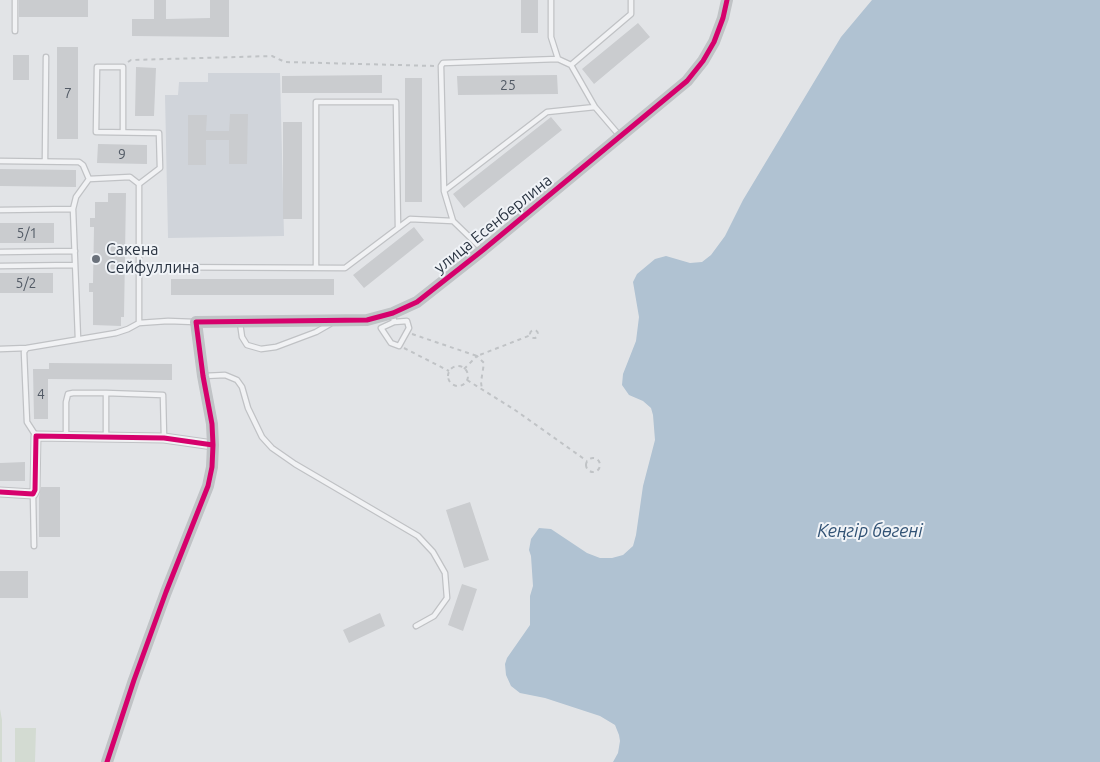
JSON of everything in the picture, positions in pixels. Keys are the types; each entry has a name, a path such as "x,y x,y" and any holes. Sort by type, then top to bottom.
{"street":[{"name":"улица Есенберлина","path":"196,322 394,318 483,250 687,81 714,42 723,18 727,0"},
{"path":"107,762 166,592 208,486 212,467 212,424 196,322"},
{"path":"0,492 33,494 35,490 36,436 164,438 213,445"}],"lane":[{"path":"15,0 15,31"},
{"path":"551,0 551,37 558,59"},
{"path":"571,65 631,14 631,0"},
{"path":"44,161 46,57"},
{"path":"483,250 453,221 444,191 441,66 444,63 558,59 571,65 594,107 620,137"},
{"path":"123,132 123,67 97,67 96,132 159,133 160,168 139,184"},
{"path":"316,268 316,102 396,102 398,228"},
{"path":"444,191 547,112 594,107"},
{"path":"0,161 79,162 83,165 88,179"},
{"path":"88,179 130,176 139,184 138,323"},
{"path":"78,339 73,209 76,197 88,179"},
{"path":"0,210 73,209"},
{"path":"139,267 345,268 410,219 453,221"},
{"path":"0,252 75,251"},
{"path":"0,266 75,265"},
{"path":"394,318 407,321 409,328 407,332 400,346 390,343 381,328 394,318"},
{"path":"240,321 242,337 247,346 260,349 276,347 316,332 337,320"},
{"path":"0,349 28,348 116,333 138,323 196,322"},
{"path":"28,348 24,352 27,422 36,436"},
{"path":"203,376 224,375 237,380 242,387 248,408 262,437 272,448 303,469 418,536 433,552 445,573 447,598 434,616 416,626"},
{"path":"66,437 66,402 68,394 106,393 163,395 164,438"},
{"path":"106,393 106,438"},
{"path":"33,494 34,546"}],"path":[{"path":"123,67 131,60 237,56 272,56 285,62 441,66"},
{"path":"407,332 477,356 484,363 481,382 482,390"},
{"path":"464,369 477,356 531,335"},
{"path":"400,346 449,371"},
{"path":"456,367 464,369 467,374 467,380 462,385 452,384 448,379 449,371 456,367"},
{"path":"467,380 515,410 586,460"},
{"path":"591,457 596,458 600,464 599,468 593,472 588,470 586,460 591,457"}],"shaded area":[{"path":"208,73 280,73 284,236 168,238 165,95 178,95 179,82 208,82"},
{"path":"0,709 2,720 2,762 0,762"},
{"path":"15,728 36,728 35,762 15,762"}],"water":[{"name":"Кеңгір бөгені","path":"872,0 1100,0 1100,762 613,762 618,753 620,741 615,725 600,716 545,698 520,693 511,686 506,675 505,664 507,658 530,625 530,596 533,586 529,550 531,539 539,528 551,529 587,553 600,558 612,558 623,555 633,546 643,486 655,440 651,408 643,401 629,395 622,385 623,374 636,341 639,317 633,282 637,274 655,259 666,256 690,263 702,262 711,255 725,236 743,200 841,37"}],"building":[{"path":"19,0 88,0 88,17 19,17"},
{"path":"154,0 166,0 166,19 210,18 210,0 229,0 229,37 132,36 132,19 154,19"},
{"path":"521,0 538,0 538,33 521,33"},
{"path":"638,23 650,37 594,84 582,69"},
{"path":"57,47 78,47 78,139 57,139"},
{"path":"13,55 29,55 29,80 13,80"},
{"path":"136,67 156,68 154,116 135,116"},
{"path":"382,75 382,93 282,93 282,76"},
{"path":"557,75 558,94 458,95 457,76"},
{"path":"405,78 422,78 422,202 405,202"},
{"path":"230,114 248,114 247,164 229,164 229,140 206,140 206,165 188,165 188,115 207,115 206,131 229,131"},
{"path":"551,117 562,130 464,208 453,194"},
{"path":"283,122 302,122 302,219 283,219"},
{"path":"98,144 147,145 147,164 97,163"},
{"path":"0,169 76,170 76,187 0,186"},
{"path":"108,193 126,193 124,317 121,317 121,326 93,325 93,292 89,292 89,283 93,283 94,227 90,227 90,218 95,218 95,202 108,202"},
{"path":"0,223 54,223 54,243 0,243"},
{"path":"414,227 424,240 364,288 353,275"},
{"path":"0,273 53,273 53,293 0,293"},
{"path":"171,279 334,279 334,295 171,295"},
{"path":"49,363 172,364 172,380 48,379 48,419 34,419 33,369 49,369"},
{"path":"25,462 25,481 0,481 0,463"},
{"path":"41,487 60,487 60,537 39,537 39,497"},
{"path":"470,502 489,560 464,568 446,510"},
{"path":"0,571 28,571 28,598 0,598"},
{"path":"462,584 477,589 463,631 448,625"},
{"path":"380,613 385,626 349,643 343,630"}],"cycle path":[{"path":"107,762 166,592 208,486 212,467 212,424 196,322 367,320 393,313 417,302 483,250 687,81 703,61 714,42 723,18 727,0"},
{"path":"0,492 33,494 35,490 36,436 164,438 213,445"}],"place":[{"name":"Сакена Сейфуллина","path":"96,259"}]}
